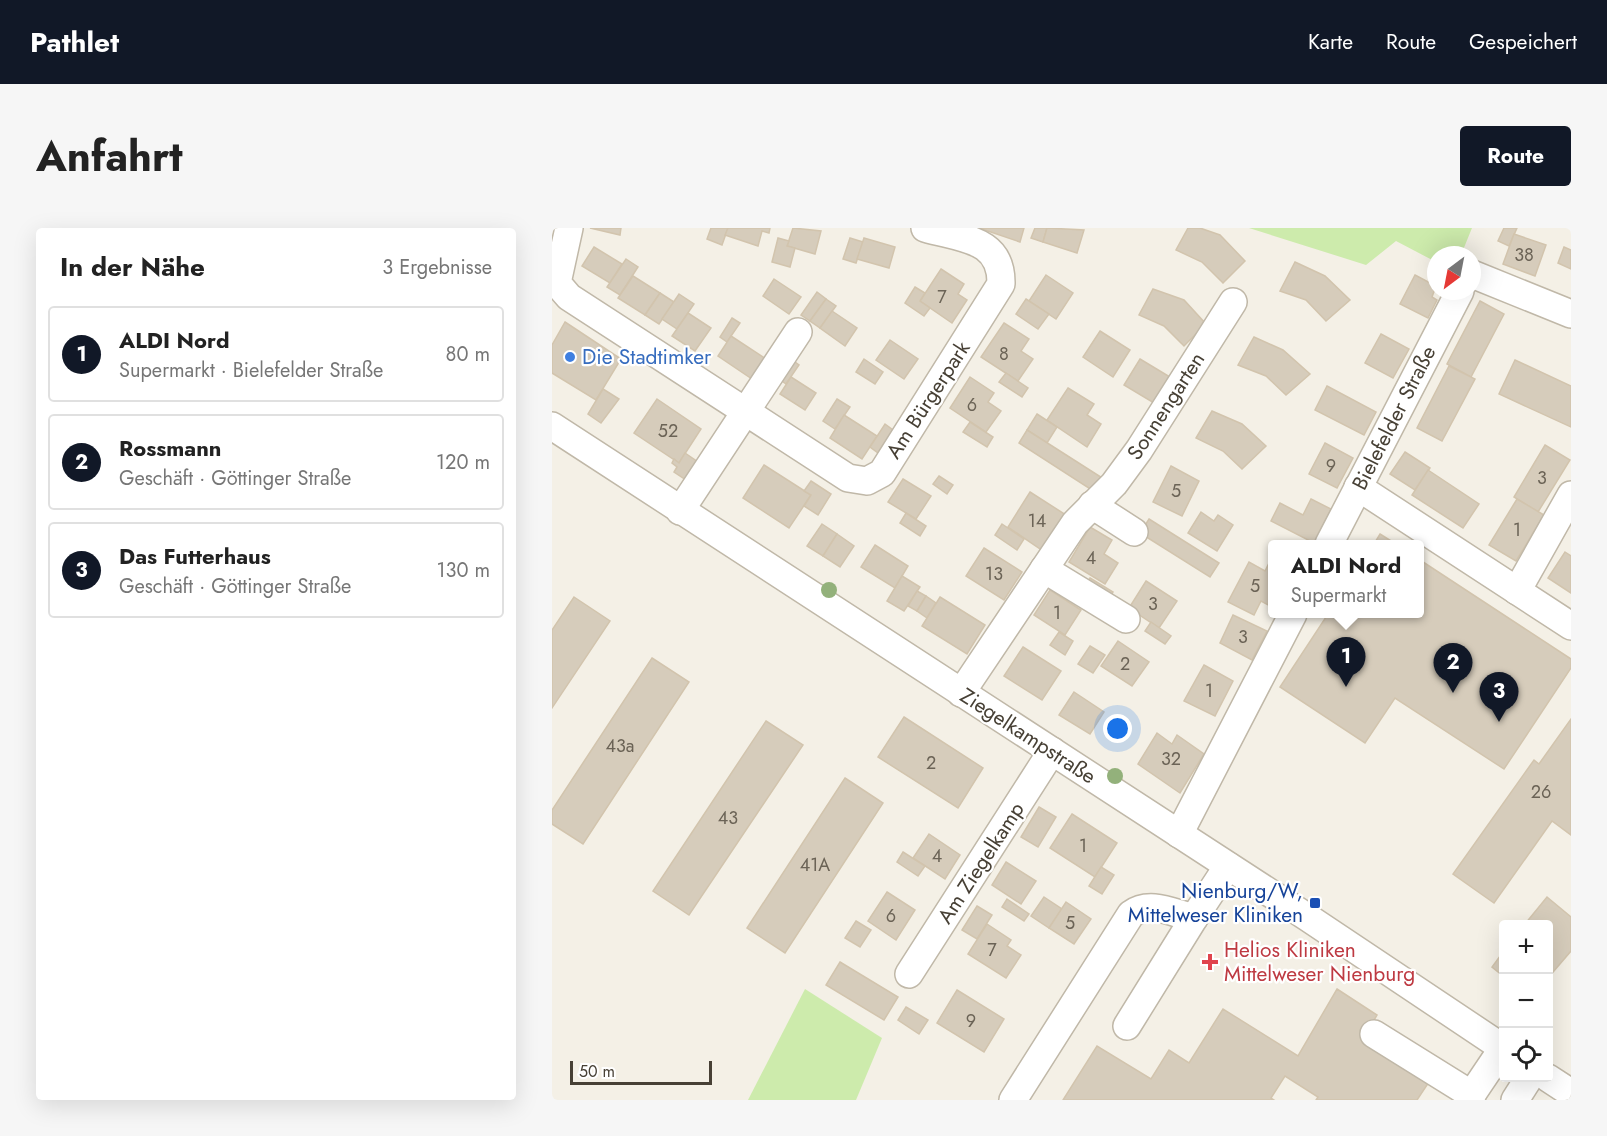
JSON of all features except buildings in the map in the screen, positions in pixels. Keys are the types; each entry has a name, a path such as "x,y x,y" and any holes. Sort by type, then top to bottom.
{"street":[{"name":"Am Bürgerpark","path":"569,228 557,283 568,297 848,478 867,481 882,473 1001,284 1001,266 989,248 925,228"},
{"path":"1481,278 1571,314"},
{"name":"Bielefelder Straße","path":"1331,540 1455,300"},
{"name":"Sonnengarten","path":"961,693 1075,523 1114,484 1139,450 1233,302"},
{"path":"680,511 798,332"},
{"name":"Ziegelkampstraße","path":"552,426 1499,1045"},
{"path":"1358,487 1571,626"},
{"path":"1517,591 1571,495"},
{"path":"1092,505 1134,532"},
{"path":"1044,568 1126,619"},
{"path":"1179,834 1291,618"},
{"name":"Am Ziegelkamp","path":"909,974 1052,751"},
{"path":"1127,1026 1228,866"},
{"path":"1013,1100 1131,914 1140,907 1151,906 1194,918"},
{"path":"1374,1034 1470,1097 1499,1054"},
{"path":"1553,1080 1571,1093"},
{"path":"1515,1100 1526,1082"}],"green space":[{"path":"1249,228 1472,228 1465,246 1427,246 1427,257 1396,241 1366,265"},
{"path":"805,989 882,1038 856,1100 748,1100"}],"place":[{"name":"Die Stadtimker","path":"570,357"},
{"name":"ALDI Nord","path":"1346,687"},
{"name":"Rossmann","path":"1453,693"},
{"name":"Das Futterhaus","path":"1499,722"},
{"name":"Nienburg/W, Mittelweser Kliniken","path":"1315,903"},
{"name":"Helios Kliniken Mittelweser Nienburg","path":"1210,962"}]}
